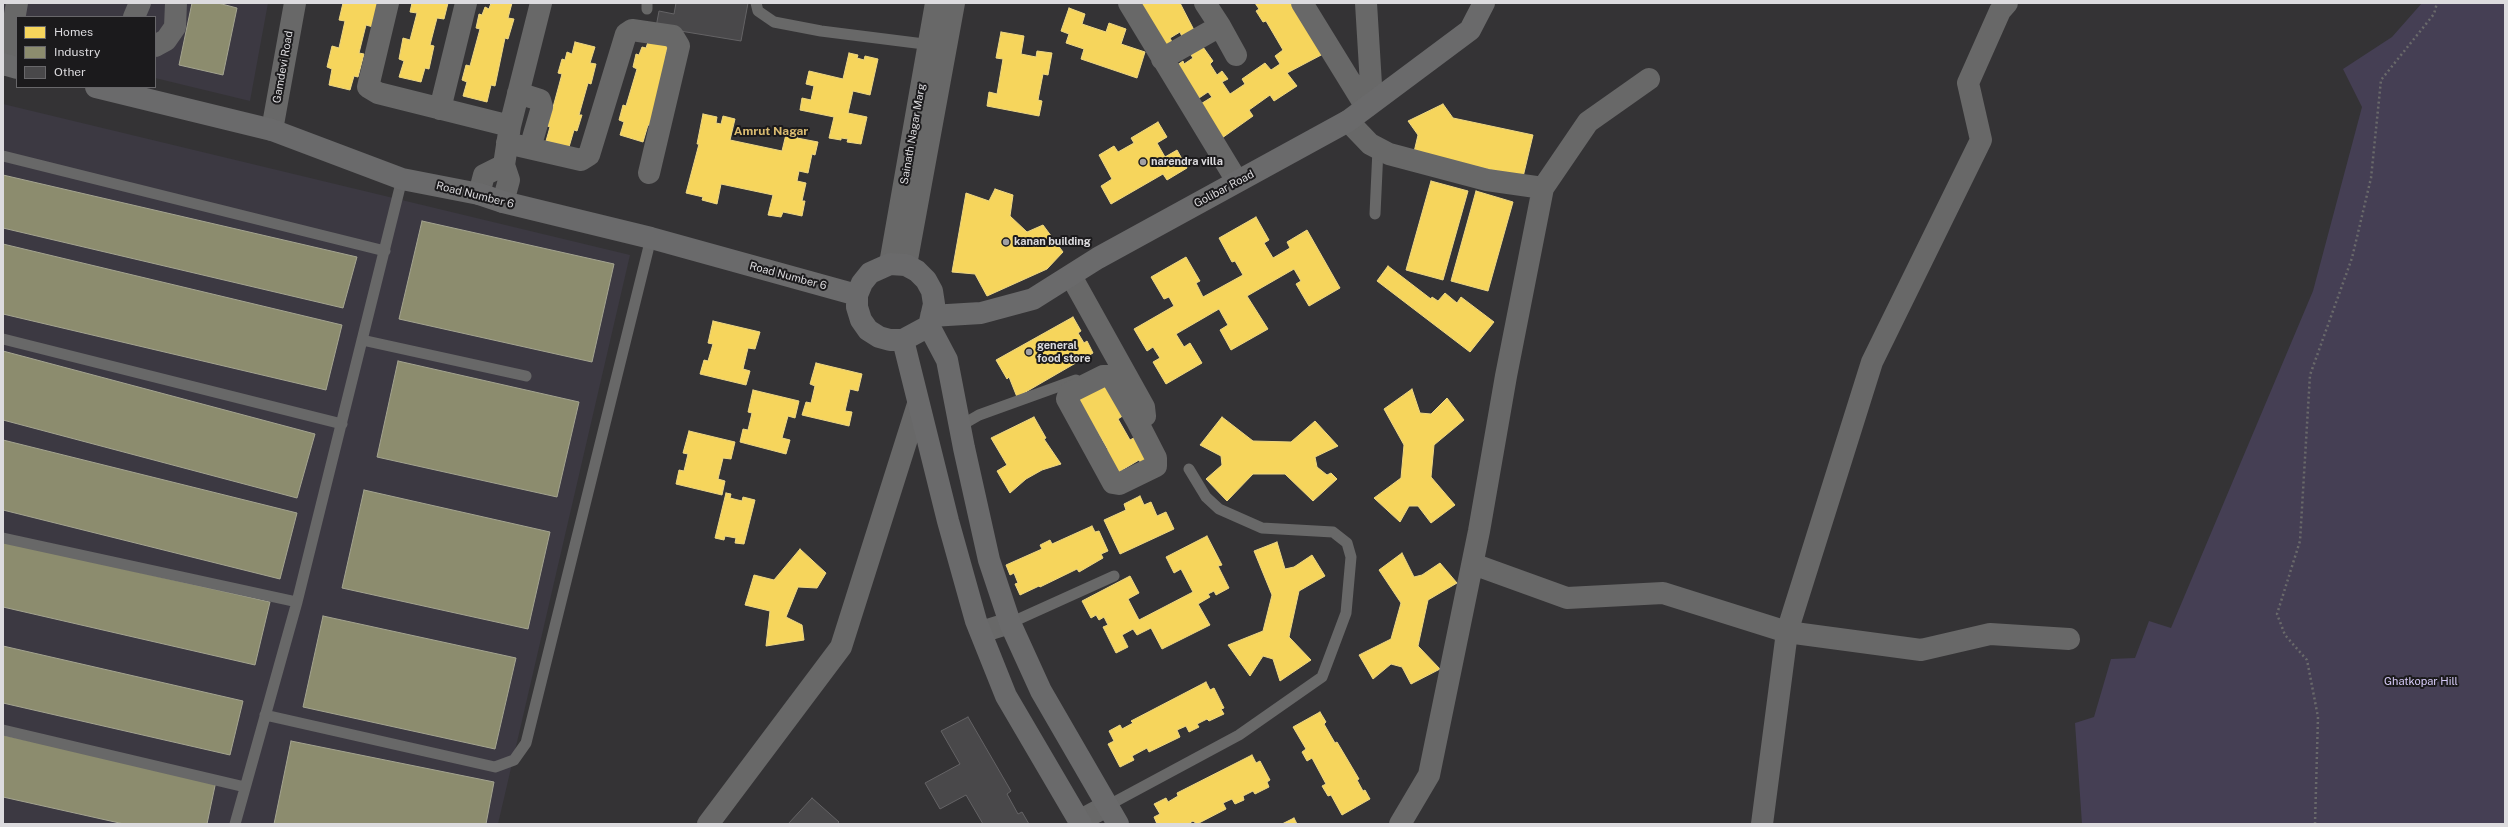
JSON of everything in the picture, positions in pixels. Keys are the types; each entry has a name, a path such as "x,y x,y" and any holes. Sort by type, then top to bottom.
{"street":[{"path":"9,66 17,3"},
{"path":"134,16 140,3"},
{"path":"156,45 166,40 175,27 176,3"},
{"name":"Gamdevi Road","path":"272,130 295,3"},
{"path":"388,3 368,87 378,93 440,109 509,134 530,148 581,160 589,155 626,34 632,30 673,36 680,46 649,173"},
{"path":"440,109 466,3"},
{"path":"503,202 509,180 504,165 509,134 541,3"},
{"name":"Sainath Nagar Marg","path":"898,265 937,46 936,3"},
{"path":"937,46 954,3"},
{"path":"1129,3 1238,181"},
{"path":"1205,3 1236,55"},
{"path":"1302,3 1369,104"},
{"path":"1366,3 1369,104"},
{"name":"Golibar Road","path":"903,340 930,321 981,313 1033,299 1098,258 1348,121 1470,30 1484,3"},
{"path":"1762,824 1787,632 1872,362 1981,140 1968,83 2000,11 2007,3"},
{"path":"1162,59 1220,26"},
{"path":"1400,824 1428,775 1473,564 1506,376 1543,188 1588,122 1649,79"},
{"name":"Road Number 6","path":"100,88 272,130 402,178 479,194 503,202 651,238 857,295"},
{"path":"518,93 540,100 542,107 530,148"},
{"path":"1348,121 1378,150 1418,163 1487,180 1543,188"},
{"path":"479,194 484,175 504,165"},
{"path":"898,265 917,271 929,285 934,304 930,321 947,360 964,448 989,560 1010,623 1041,691 1091,781 1113,815 1080,823 1006,696 981,632 950,529 903,340 890,340 879,337 868,330 861,320 857,307 857,295 862,283 870,273 898,265"},
{"path":"1071,276 1144,407 1145,416 1137,421"},
{"path":"1103,376 1111,376 1137,421 1156,458 1156,466 1119,484 1114,483 1067,399 1069,393 1103,376"},
{"path":"708,824 841,647 918,404"},
{"path":"933,458 964,448"},
{"path":"1473,564 1567,598 1663,594 1787,632 1921,650 1990,634 2069,639"},
{"path":"981,632 1010,623"}],"lane":[{"path":"756,3 758,11 774,22 821,31 937,46"},
{"path":"1375,214 1378,150"},
{"path":"3,156 385,251"},
{"path":"235,824 297,602 402,178"},
{"path":"265,714 495,767 514,760 526,743 651,238"},
{"path":"3,339 342,424"},
{"path":"362,340 526,376"},
{"path":"960,426 978,415 1084,377"},
{"path":"1113,815 1239,735 1322,677 1346,613 1351,557 1347,543 1333,532 1262,528 1219,509 1206,497 1189,469"},
{"path":"3,538 297,602"},
{"path":"1010,623 1114,576"},
{"path":"3,730 245,787"}],"path":[{"path":"2315,824 2318,717 2307,660 2285,635 2278,614 2300,541 2310,374 2352,258 2372,178 2381,80 2434,14 2437,3"}],"shaded area":[{"path":"3,3 268,3 250,101 156,78 156,16 16,16 16,19 3,40"},
{"path":"3,104 630,255 498,824 3,824"}],"green space":[{"name":"Ghatkopar Hill","path":"2422,3 2505,3 2505,824 2082,824 2075,723 2094,717 2111,659 2135,658 2149,621 2171,628 2313,291 2362,107 2343,69 2392,37"}],"building: Homes":[{"path":"343,3 379,3 373,27 366,25 359,53 364,54 358,77 354,76 350,90 329,85 332,69 327,67 332,46 339,48 345,21 339,20"},
{"path":"412,3 448,3 444,19 437,18 430,45 434,46 429,69 425,68 421,82 399,77 404,61 399,59 403,38 410,40 417,13 410,12"},
{"path":"491,3 512,3 508,18 514,19 508,39 505,38 495,86 491,85 487,102 463,96 467,82 462,80 466,65 470,66 480,29 476,28 479,14 482,15 485,7 489,9"},
{"path":"1137,3 1180,3 1195,32 1183,39 1180,32 1170,38 1173,44 1163,50"},
{"path":"1255,3 1296,3 1325,53 1287,73 1297,86 1274,101 1270,95 1249,110 1253,116 1222,138 1199,105 1212,97 1208,92 1196,100 1173,68 1183,61 1184,64 1193,58 1191,55 1203,47 1213,61 1210,64 1217,75 1222,71 1228,79 1222,82 1230,94 1245,84 1242,79 1265,63 1271,70 1280,64 1275,56 1283,50 1266,21 1263,22 1256,11 1259,9"},
{"path":"1069,8 1085,14 1082,24 1106,32 1109,23 1126,29 1121,44 1145,52 1137,78 1081,59 1084,49 1066,43 1069,34 1061,31"},
{"path":"1001,32 1024,36 1021,54 1036,57 1037,51 1052,53 1048,75 1043,74 1038,100 1042,101 1039,116 987,106 989,92 997,94 1003,59 996,58"},
{"path":"650,36 669,42 665,57 670,59 651,126 648,125 643,142 620,135 624,122 619,120 623,105 626,106 637,69 633,67 636,54 639,55 642,47 646,48"},
{"path":"575,42 595,47 590,63 596,64 591,84 588,83 579,115 582,115 577,131 574,130 569,147 546,141 550,127 545,125 552,111 562,74 558,73 562,59 565,60 567,52 572,54"},
{"path":"849,53 858,55 857,58 864,60 865,56 878,59 870,95 853,91 848,113 867,117 861,144 847,142 848,139 841,138 841,140 829,138 834,117 800,110 802,98 811,100 814,86 806,84 809,71 843,79"},
{"path":"1443,104 1453,118 1533,135 1523,177 1414,152 1418,135 1408,121"},
{"path":"703,114 717,117 716,123 721,124 723,116 735,119 730,140 782,151 787,130 798,133 797,138 818,142 815,155 812,154 808,173 799,171 797,181 806,183 802,201 805,201 802,216 783,212 781,217 768,215 773,195 721,184 717,204 702,200 703,197 686,193 699,144 697,144"},
{"name":"narendra villa","path":"1158,122 1167,137 1157,143 1165,157 1177,150 1187,168 1167,180 1163,174 1111,204 1101,186 1112,179 1099,155 1114,146 1118,152 1134,143 1131,138"},
{"path":"1431,181 1468,191 1443,280 1406,270"},
{"name":"kanan building","path":"995,189 1013,195 1010,216 1027,232 1043,225 1063,252 1047,269 987,296 975,274 952,272 966,193 989,201"},
{"path":"1476,191 1513,202 1488,291 1451,281"},
{"path":"1256,217 1269,240 1264,243 1273,258 1290,248 1287,242 1307,230 1340,288 1309,306 1296,284 1301,281 1294,269 1247,296 1268,329 1231,350 1220,330 1228,325 1219,309 1176,334 1184,347 1190,343 1202,363 1166,384 1153,362 1160,358 1153,347 1147,351 1134,329 1174,306 1169,297 1164,299 1151,277 1186,257 1200,281 1196,283 1203,297 1243,275 1235,261 1232,262 1219,238"},
{"path":"1388,266 1431,299 1432,297 1438,301 1445,293 1457,303 1461,297 1494,322 1470,352 1377,281"},
{"path":"1073,317 1081,331 1078,333 1084,343 1087,341 1093,353 1017,397 1009,377 1007,379 996,360"},
{"path":"713,321 760,332 755,349 748,348 743,369 750,371 746,385 700,374 704,360 708,361 713,344 708,343"},
{"path":"816,363 862,374 858,391 850,389 845,411 852,412 849,426 802,415 806,402 811,403 815,386 810,384"},
{"path":"1109,382 1127,413 1118,419 1130,440 1139,435 1153,459 1142,465 1139,460 1122,470 1125,475 1116,480 1101,454 1108,450 1094,426 1070,398"},
{"path":"1412,389 1420,413 1431,414 1447,398 1464,420 1434,445 1431,477 1455,505 1431,523 1418,506 1409,506 1400,522 1374,498 1401,478 1404,445 1384,409"},
{"path":"753,390 799,401 795,418 788,416 782,438 790,440 786,454 740,442 743,429 748,430 752,413 748,412"},
{"path":"1034,417 1046,438 1044,439 1061,464 1042,470 1026,479 1010,493 997,471 1007,465 991,438"},
{"path":"1222,417 1253,441 1291,442 1315,421 1338,446 1315,457 1317,467 1327,475 1331,473 1337,479 1313,501 1285,474 1253,474 1227,501 1206,479 1222,465 1221,456 1200,445"},
{"path":"689,431 735,442 731,459 723,458 718,479 725,481 722,495 676,484 679,470 684,471 688,454 683,453"},
{"path":"726,493 731,494 730,498 742,501 743,497 755,500 744,544 735,543 736,538 725,536 724,540 715,538"},
{"path":"1140,496 1144,505 1151,502 1157,516 1166,512 1174,529 1120,554 1104,520 1126,510 1124,504"},
{"path":"1092,526 1095,532 1099,531 1108,551 1101,554 1103,558 1079,572 1077,569 1020,595 1015,584 1018,583 1014,573 1010,575 1006,565 1042,549 1040,545 1050,540 1052,544"},
{"path":"1207,536 1222,565 1218,566 1229,588 1216,595 1214,591 1208,594 1210,597 1198,604 1210,625 1162,649 1151,628 1137,635 1133,629 1122,635 1128,647 1116,653 1103,627 1108,625 1104,617 1099,620 1096,615 1091,618 1082,601 1130,576 1139,593 1128,599 1139,620 1193,592 1181,569 1174,573 1166,557"},
{"path":"1277,542 1285,569 1294,567 1312,555 1325,576 1299,591 1289,637 1311,660 1280,681 1273,659 1263,656 1250,676 1228,645 1263,631 1272,595 1254,551"},
{"path":"800,549 826,573 817,588 798,587 786,617 802,625 804,640 766,646 770,611 745,605 754,575 774,580"},
{"path":"1402,553 1414,577 1422,575 1440,563 1457,583 1428,600 1418,646 1440,669 1411,684 1402,667 1391,664 1373,679 1359,655 1391,639 1401,603 1379,570"},
{"path":"1206,682 1210,690 1214,688 1224,708 1221,709 1224,714 1209,721 1207,719 1197,724 1199,727 1189,732 1186,726 1177,730 1180,737 1149,752 1147,748 1132,756 1134,760 1120,767 1108,744 1114,741 1109,731 1120,725 1122,729 1133,723 1131,721"},
{"path":"1320,712 1326,722 1324,724 1335,743 1337,742 1359,779 1357,780 1363,791 1365,790 1370,799 1342,815 1331,795 1328,796 1322,786 1326,784 1312,758 1307,761 1302,752 1306,749 1293,727"},
{"path":"1252,755 1256,763 1260,761 1270,780 1267,782 1269,787 1255,794 1253,791 1243,796 1244,800 1235,804 1232,799 1223,803 1226,809 1197,824 1193,821 1188,824 1157,824 1154,817 1160,814 1154,804 1166,798 1168,802 1178,796 1177,793"},
{"path":"1294,818 1297,824 1282,824"}],"building: Industry":[{"path":"192,3 218,3 237,8 223,75 179,65"},
{"path":"3,175 357,257 343,308 3,228"},
{"path":"422,221 614,264 592,362 399,319"},
{"path":"3,244 342,325 326,390 3,314"},
{"path":"3,351 315,434 297,498 3,420"},
{"path":"398,361 579,402 557,497 377,457"},
{"path":"3,440 297,513 280,579 3,510"},
{"path":"364,490 550,532 528,629 342,588"},
{"path":"3,541 270,602 255,665 3,607"},
{"path":"323,616 516,658 495,749 303,707"},
{"path":"3,646 243,701 230,755 3,703"},
{"path":"3,735 216,781 207,824 124,824 3,797"},
{"path":"291,741 494,782 486,824 274,824"}],"building: Other":[{"path":"676,3 748,3 741,41 656,27 659,11 674,14"},
{"path":"968,717 1011,791 1007,794 1018,814 1022,812 1029,824 983,824 966,795 940,809 925,783 960,764 941,731"},
{"path":"812,798 839,822 837,824 788,824"}],"place":[{"name":"narendra villa","path":"1143,162"},
{"name":"kanan building","path":"1006,242"},
{"name":"general food store","path":"1029,352"}],"district":[{"name":"Amrut Nagar","path":"771,131"}]}
